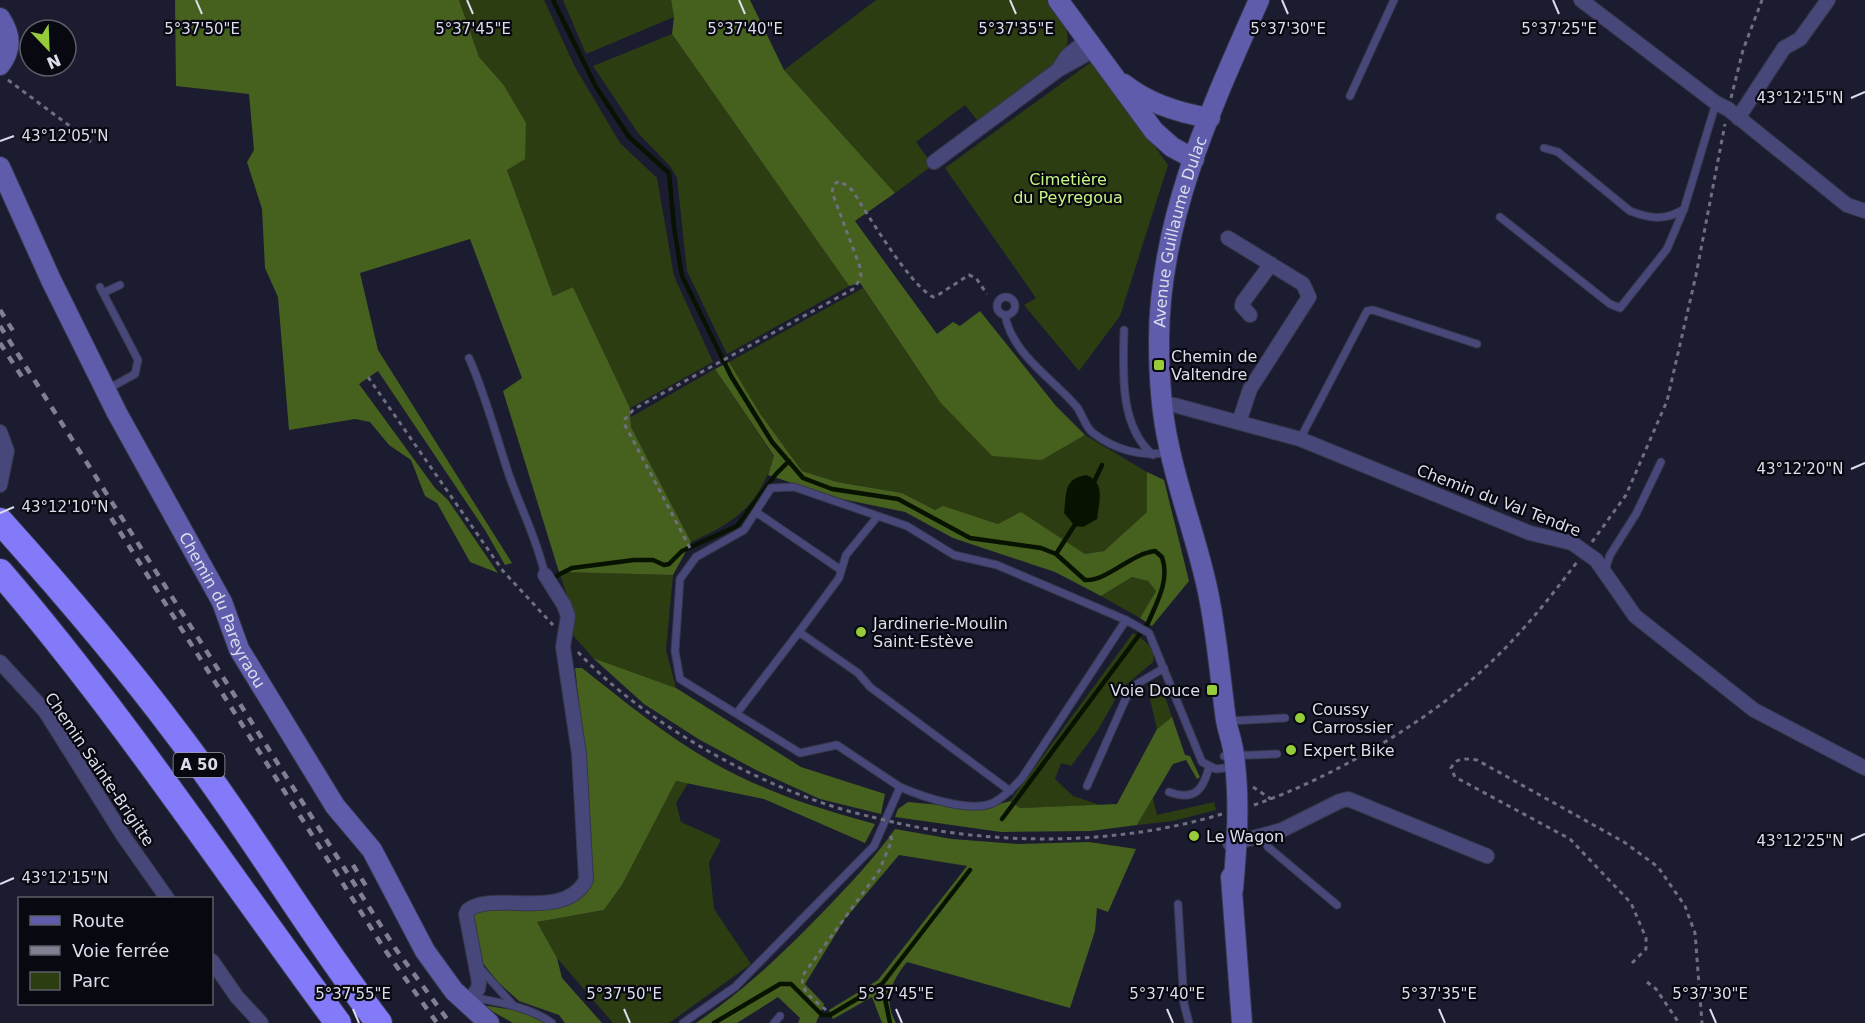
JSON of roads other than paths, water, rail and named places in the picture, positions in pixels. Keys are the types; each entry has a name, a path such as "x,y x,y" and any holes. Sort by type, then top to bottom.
{"highway":[{"name":"A 50","path":"0,521 81,610 179,736 341,974 379,1023"},
{"name":"A 50","path":"0,572 138,744 338,1023"}],"street":[{"path":"1058,0 1144,119 1172,147 1194,159"},
{"name":"Avenue Guillaume Dulac","path":"1242,1023 1232,843 1223,762 1226,722 1219,654 1208,591 1162,453 1159,339 1165,255 1174,215 1210,118 1259,0"},
{"path":"1581,0 1738,118 1847,205 1865,211"},
{"path":"1738,118 1784,48 1800,39 1828,0"},
{"path":"0,18 10,42 9,53 0,67"},
{"path":"934,162 1091,45"},
{"path":"1111,72 1135,93 1159,105 1186,114 1210,118"},
{"path":"1144,119 1159,105"},
{"name":"Chemin du Pareyraou","path":"0,167 105,390 222,602 240,649 335,806 372,850 425,951 489,1023"},
{"path":"1228,238 1303,284 1309,297 1251,389 1239,422"},
{"path":"1250,315 1242,306 1243,302 1271,264"},
{"name":"Chemin du Val Tendre","path":"1162,405 1174,405 1300,439 1530,533 1572,543 1600,565 1635,616 1754,710 1865,768"},
{"path":"0,432 7,451 2,480"},
{"path":"469,1000 478,989 476,963 466,914 472,907 562,900 578,892 586,880 579,754 564,646 568,616 564,605 544,575"},
{"name":"Chemin Sainte-Brigitte","path":"0,662 45,711 124,837 166,897"},
{"path":"1232,843 1282,830 1340,801 1348,800 1487,856"},
{"path":"213,962 237,998 261,1023"}],"lane":[{"path":"1350,96 1394,0"},
{"path":"1500,217 1610,304 1620,308 1667,249 1684,209 1716,103"},
{"path":"1544,148 1558,152 1630,210 1643,216 1670,218 1684,209"},
{"path":"105,390 135,374 138,360 102,290 120,285"},
{"path":"1300,439 1367,311 1373,310 1477,344"},
{"path":"1005,315 1010,331 1027,356 1076,406 1093,432 1134,453 1162,453"},
{"path":"1124,330 1123,361 1129,419 1140,444 1162,453"},
{"path":"469,358 483,388 510,478 533,531 544,575"},
{"path":"1600,565 1610,555 1636,514 1660,462"},
{"path":"1126,620 1022,778 1010,791 993,802 974,806 934,800 900,787 837,745 800,753 680,679 675,651 680,579 696,557 744,530 771,488 794,487 907,526 954,555 997,565 1126,620 1137,625 1149,633 1196,752 1223,762 1277,754"},
{"path":"756,512 841,570"},
{"path":"737,713 839,578 846,555 877,517"},
{"path":"799,632 858,673 870,687 1010,791"},
{"path":"1087,786 1126,698 1137,684 1164,668"},
{"path":"1226,722 1285,718"},
{"path":"1169,792 1180,796 1196,794 1223,762"},
{"path":"683,1023 735,987 874,846 900,787"},
{"path":"1262,836 1268,847 1336,905"},
{"path":"1178,904 1184,1004 1189,1023"},
{"path":"476,963 513,1005"},
{"path":"469,1000 513,1005 540,1014 552,1023"},
{"path":"774,1023 780,1016"}],"waterway":[{"path":"553,0 596,87 629,137 669,173 674,227 682,276 731,376 772,442 803,478 832,489 898,499 970,538 1041,548 1056,554 1085,580 1102,576 1146,553 1155,551 1162,557 1163,582 1148,623 1002,819"},
{"path":"556,576 572,568 634,560 653,560 664,565 669,564 682,551 737,526 776,474 789,461"},
{"path":"1094,482 1102,465"},
{"path":"1056,554 1076,523"},
{"path":"890,1023 882,984 970,870"},
{"path":"714,1023 780,984 791,984 822,1015 830,1015 882,984"}],"railway":[{"path":"0,310 15,334"},
{"path":"0,326 395,948 450,1023"},
{"path":"0,343 24,380"},
{"path":"94,491 385,950 437,1023"},
{"path":"353,865 366,886"}],"place":[{"name":"Chemin de Valtendre","path":"1159,365"},
{"name":"Jardinerie-Moulin Saint-Estève","path":"861,632"},
{"name":"Voie Douce","path":"1212,690"},
{"name":"Coussy Carrossier","path":"1300,718"},
{"name":"Expert Bike","path":"1291,750"},
{"name":"Le Wagon","path":"1194,836"}],"park label":[{"name":"Cimetière du Peyregoua","path":"1068,188"}]}
